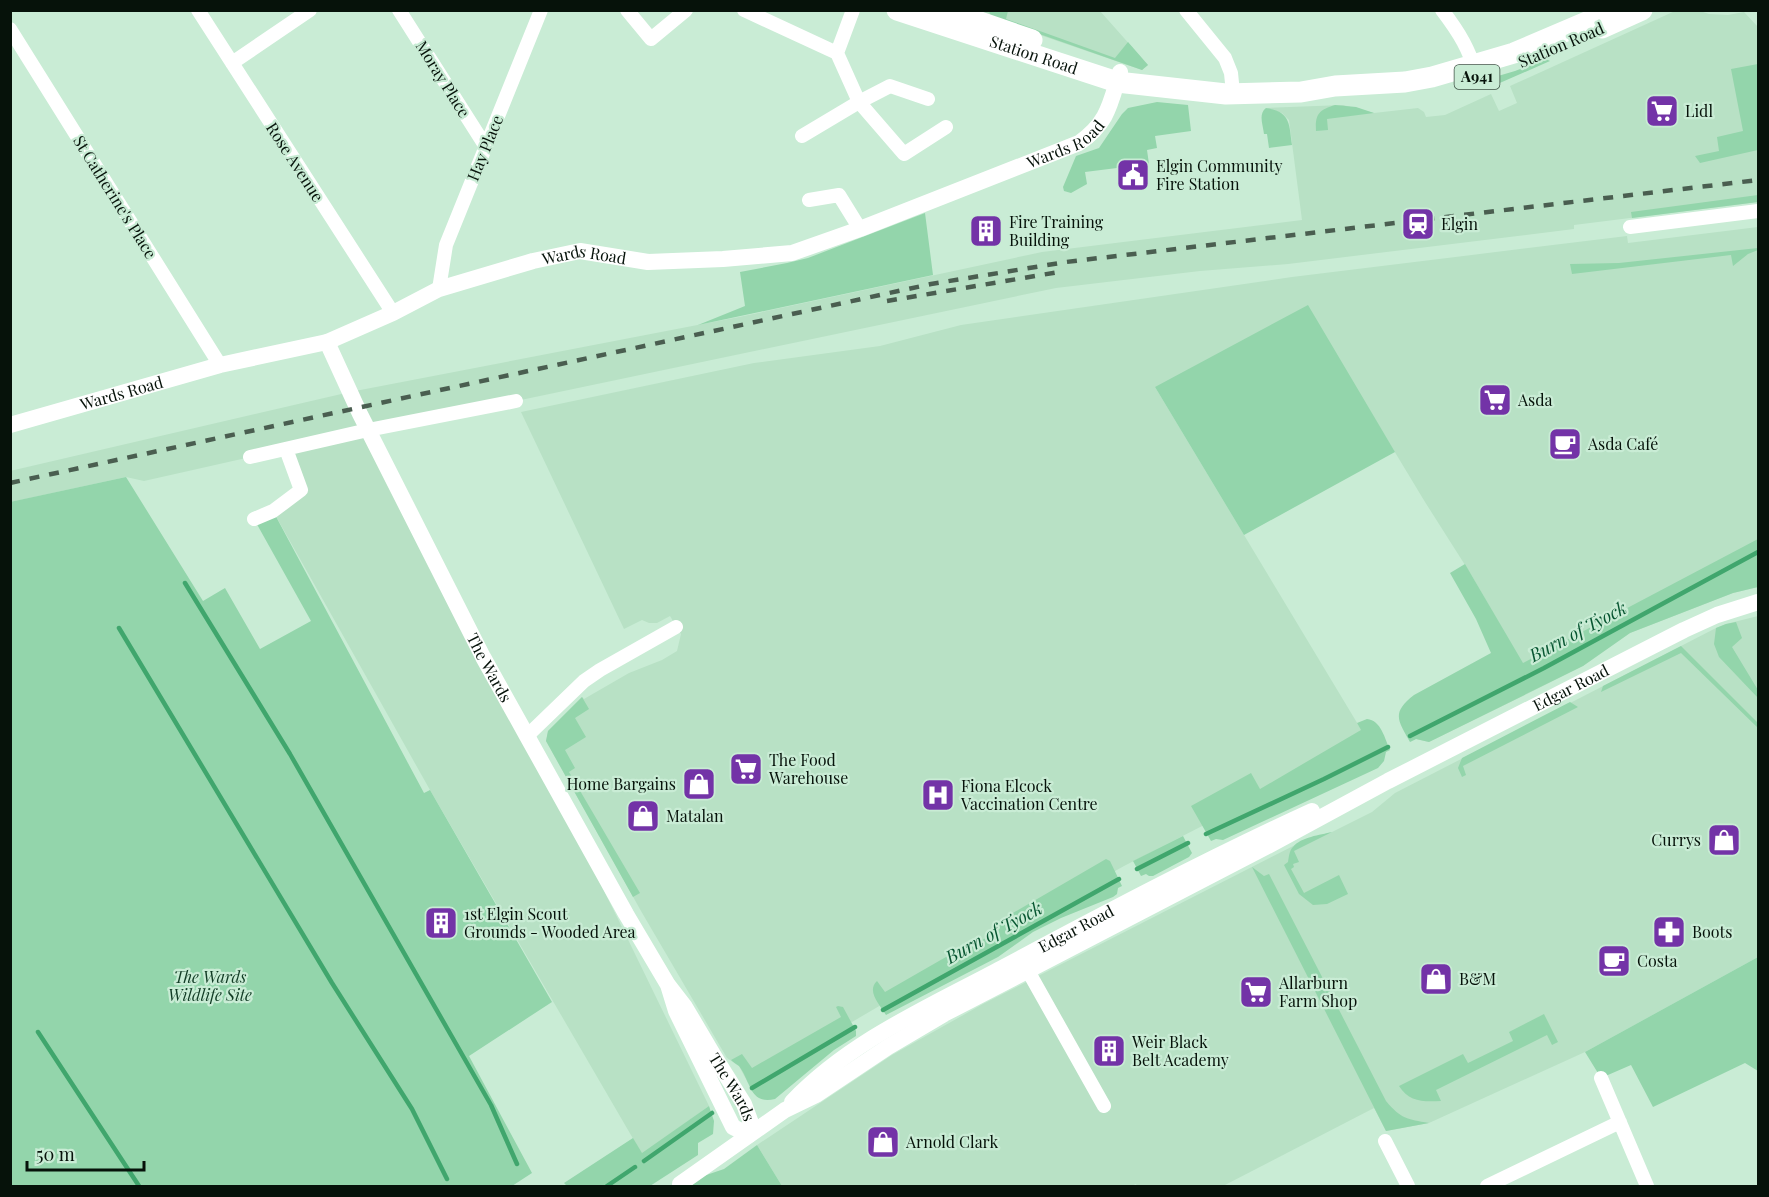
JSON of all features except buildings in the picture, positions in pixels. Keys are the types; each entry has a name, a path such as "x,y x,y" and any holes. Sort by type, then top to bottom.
{"main road":[{"name":"Station Road","path":"897,10 1119,77 1171,88 1233,93 1301,92 1335,86 1405,82 1476,71 1526,48 1618,14 1642,10"},
{"name":"A941","path":"945,10 1119,77"}],"street":[{"name":"Rose Avenue","path":"198,10 393,313"},
{"path":"232,63 310,10"},
{"name":"Moray Place","path":"399,10 486,147"},
{"name":"Hay Place","path":"439,289 446,244 541,10"},
{"path":"627,10 651,39 686,10"},
{"path":"744,10 837,53 859,102 904,154 946,127"},
{"path":"837,53 853,10"},
{"path":"1186,10 1225,58 1231,74 1233,93"},
{"path":"1442,10 1466,44 1476,71"},
{"name":"St Catherine's Place","path":"10,29 220,365"},
{"name":"Wards Road","path":"10,425 220,365 327,342 393,313 439,289 533,261 580,251 648,262 792,253 860,229 1079,143 1093,134 1107,114 1119,77"},
{"path":"802,136 890,86 928,99"},
{"path":"809,200 839,195 860,229"},
{"path":"1630,227 1758,211"},
{"name":"The Wards","path":"327,342 368,430 483,657 622,906 748,1111 751,1123 749,1135 733,1127 676,1011 668,984"},
{"path":"250,457 368,430 516,401"},
{"path":"254,519 273,511 301,490 286,449"},
{"name":"Edgar Road","path":"679,1186 779,1114 816,1095 888,1047 1025,964 1266,848 1388,781 1684,630 1717,615 1758,602"},
{"path":"527,736 592,676 676,627"},
{"path":"1025,964 1104,1106"},
{"path":"1601,1078 1647,1186"},
{"path":"748,1111 757,1116 779,1114"},
{"path":"1496,1185 1620,1122"},
{"path":"730,1148 733,1127"},
{"path":"1385,1141 1408,1186"}],"shaded area":[{"path":"970,11 1100,11 1148,65 1142,70"},
{"path":"1675,11 1700,11 1728,15 1744,12 1758,27 1758,202 1574,225 1574,229 1493,239 1288,264 1200,271 1056,288 368,430 527,736 709,1106 642,1154 430,790 273,511 301,490 286,449 144,481 126,477 11,502 10,471 350,392 739,317 1042,252 1302,220 1289,120 1282,113 1266,108 1343,105 1374,113 1418,108 1424,112 1426,117 1445,115 1491,94 1499,111 1517,103 1510,86"},
{"path":"1758,227 1758,587 1733,593 1630,633 1583,666 1535,690 1429,742 1416,739 1410,742 1522,663 1472,576 1364,401 1155,387 1368,741 1124,866 985,944 748,1083 739,1066 727,1058 546,741 548,731 582,697 584,699 629,673 662,660 677,651 681,634 670,616 657,623 642,620 624,629 521,412 754,363 880,346 961,325 1292,277 1627,236 1628,243"},
{"path":"1758,616 1758,957 1585,1052 1429,1123 1386,1131 1374,1108 1223,1186 1137,1186 1136,1184 1131,1186 782,1186 757,1145 892,1055 983,1004 1307,839 1332,832 1372,812 1395,793 1716,628"}],"green space":[{"path":"989,11 1008,11 1006,19 1115,58 1128,42 1148,65 1142,70 991,17"},
{"path":"1546,59 1550,61 1486,89 1481,81 1515,71"},
{"path":"1758,64 1758,150 1700,163 1695,156 1719,151 1717,137 1743,131 1731,69"},
{"path":"1157,102 1188,105 1191,131 1155,136 1157,148 1147,150 1149,164 1085,172 1087,184 1071,193 1064,191 1063,187 1076,156 1099,148 1128,108"},
{"path":"1335,105 1356,107 1374,113 1327,119 1328,130 1316,131 1316,120 1319,113"},
{"path":"1266,108 1280,113 1287,120 1292,145 1269,148 1262,120 1262,113"},
{"path":"1758,195 1758,202 1632,218 1631,212"},
{"path":"925,213 933,275 698,325 745,306 740,272 808,258"},
{"path":"1758,248 1733,266 1731,255 1572,274 1570,264 1619,263"},
{"path":"1308,305 1395,452 1244,535 1155,387"},
{"name":"The Wards Wildlife Site","path":"126,477 203,601 225,588 260,649 311,621 254,519 273,511 424,793 430,790 552,1002 469,1056 532,1173 512,1186 11,1186 10,502"},
{"path":"1758,539 1758,587 1733,593 1630,633 1583,666 1429,742 1416,739 1410,742 1402,728 1399,712 1414,695 1491,653 1476,619 1450,573 1465,564 1523,663"},
{"path":"1736,622 1742,638 1732,647 1758,690 1758,698 1719,657 1714,644 1716,628"},
{"path":"1681,646 1758,723 1758,728 1681,653 1601,692 1603,686"},
{"path":"582,697 589,709 575,718 586,737 565,750 575,768 569,772 640,893 633,897 546,741 548,731"},
{"path":"1570,702 1578,707 1463,766 1466,775 1462,777 1458,768 1462,758"},
{"path":"1367,719 1379,726 1390,750 1386,752 1384,761 1378,768 1223,840 1211,841 1191,806 1251,773 1260,789 1361,730 1357,723"},
{"path":"1332,832 1294,851 1299,862 1293,864 1294,867 1291,869 1304,893 1339,875 1348,894 1327,904 1313,905 1299,894 1284,865 1288,862 1291,850 1296,844 1311,837"},
{"path":"1183,836 1192,853 1189,857 1153,876 1146,874 1141,876 1133,861"},
{"path":"1106,859 1110,861 1122,886 1118,888 1117,894 1113,897 1033,932 998,957 886,1015 873,994 877,981 885,992 972,942 978,942 990,936 989,933 996,928 994,924"},
{"path":"1252,867 1264,876 1269,874 1386,1101 1405,1117 1429,1123 1386,1131"},
{"path":"1758,957 1758,1071 1745,1063 1653,1107 1631,1065 1601,1078 1585,1052"},
{"path":"836,1007 843,1007 856,1031 856,1036 834,1050 775,1099 766,1100 755,1095 739,1066 731,1060 742,1054 752,1068 841,1017"},
{"path":"1544,1014 1558,1042 1552,1045 1547,1035 1436,1090 1441,1101 1417,1100 1407,1095 1399,1086 1463,1054 1468,1063 1513,1041 1509,1032"},
{"path":"709,1106 714,1121 713,1134 698,1143 698,1155 650,1186 567,1186 564,1183 633,1138 642,1153"},
{"path":"757,1145 782,1186 682,1186 680,1184 724,1169"}],"waterway":[{"name":"Burn of Tyock","path":"1410,736 1544,668 1758,552"},
{"path":"185,583 290,754 491,1105 517,1164"},
{"path":"119,628 332,983 412,1109 447,1179"},
{"name":"Burn of Tyock","path":"1206,834 1388,747"},
{"name":"Burn of Tyock","path":"1137,869 1188,843"},
{"name":"Burn of Tyock","path":"883,1010 1119,879"},
{"name":"Burn of Tyock","path":"752,1088 855,1027"},
{"path":"38,1032 139,1186"},
{"name":"Burn of Tyock","path":"644,1161 712,1113"},
{"name":"Burn of Tyock","path":"607,1186 635,1167"}],"railway":[{"path":"10,483 931,284 1066,262 1758,180"},
{"path":"887,301 1059,272"}],"place":[{"name":"Lidl","path":"1662,111"},
{"name":"Elgin Community Fire Station","path":"1133,175"},
{"name":"Elgin","path":"1418,224"},
{"name":"Fire Training Building","path":"986,231"},
{"name":"Asda","path":"1495,400"},
{"name":"Asda Café","path":"1565,444"},
{"name":"The Food Warehouse","path":"746,769"},
{"name":"Home Bargains","path":"699,784"},
{"name":"Fiona Elcock Vaccination Centre","path":"938,795"},
{"name":"Matalan","path":"643,816"},
{"name":"Currys","path":"1724,840"},
{"name":"1st Elgin Scout Grounds - Wooded Area","path":"441,923"},
{"name":"Boots","path":"1669,932"},
{"name":"Costa","path":"1614,961"},
{"name":"B&M","path":"1436,979"},
{"name":"Allarburn Farm Shop","path":"1256,992"},
{"name":"Weir Black Belt Academy","path":"1109,1051"},
{"name":"Arnold Clark","path":"883,1142"}]}
